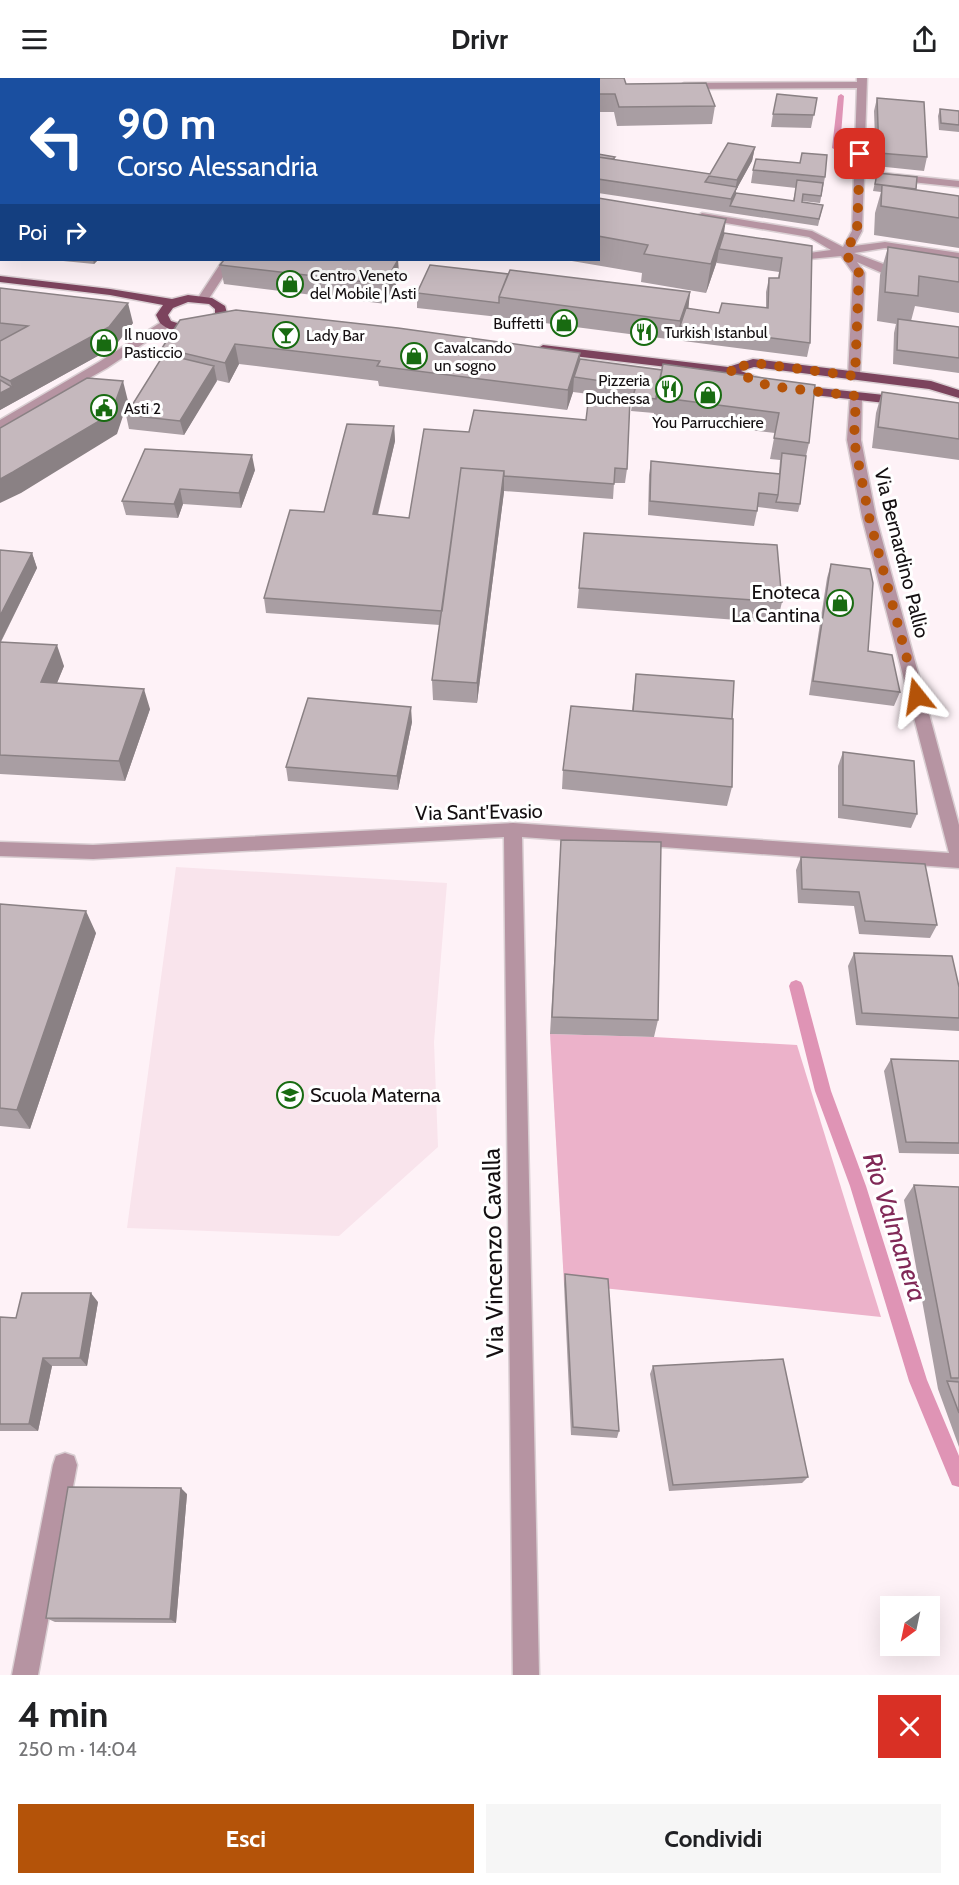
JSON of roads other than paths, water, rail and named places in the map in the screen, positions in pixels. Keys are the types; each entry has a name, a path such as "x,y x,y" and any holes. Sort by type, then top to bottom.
{"main road":[{"path":"0,279 110,292 172,303 188,298 204,298 218,304 226,314 202,326 181,328 166,322 162,315 172,303"},
{"path":"528,347 729,370 774,387 912,402"},
{"path":"729,370 753,363 931,385 959,394"},
{"path":"940,403 959,402"}],"street":[{"path":"670,86 862,81 857,231 845,253"},
{"path":"860,174 959,184"},
{"path":"689,214 812,234 845,253 884,270 917,276"},
{"path":"780,252 809,256 845,253 885,245 959,256"},
{"path":"845,253 859,273 855,376"},
{"path":"204,298 227,261"},
{"path":"0,425 103,365 166,322"},
{"name":"Via Bernardino Pallio","path":"856,396 854,440 869,517 959,859"},
{"name":"Via Sant'Evasio","path":"0,849 93,852 513,830 959,859"},
{"name":"Via Vincenzo Cavalla","path":"513,830 526,1675"},
{"path":"25,1675 65,1465"}],"waterway":[{"name":"Rio Valmanera","path":"836,148 841,96"},
{"name":"Rio Valmanera","path":"796,986 823,1091 858,1186 918,1381 959,1478"}],"place":[{"name":"Centro Veneto del Mobile | Asti","path":"290,284"},
{"name":"Buffetti","path":"564,323"},
{"name":"Turkish Istanbul","path":"644,332"},
{"name":"Lady Bar","path":"286,335"},
{"name":"Il nuovo Pasticcio","path":"104,343"},
{"name":"Cavalcando un sogno","path":"414,356"},
{"name":"Pizzeria Duchessa","path":"669,389"},
{"name":"You Parrucchiere","path":"708,395"},
{"name":"Asti 2","path":"104,408"},
{"name":"Enoteca La Cantina","path":"840,603"},
{"name":"Scuola Materna","path":"290,1095"}]}
